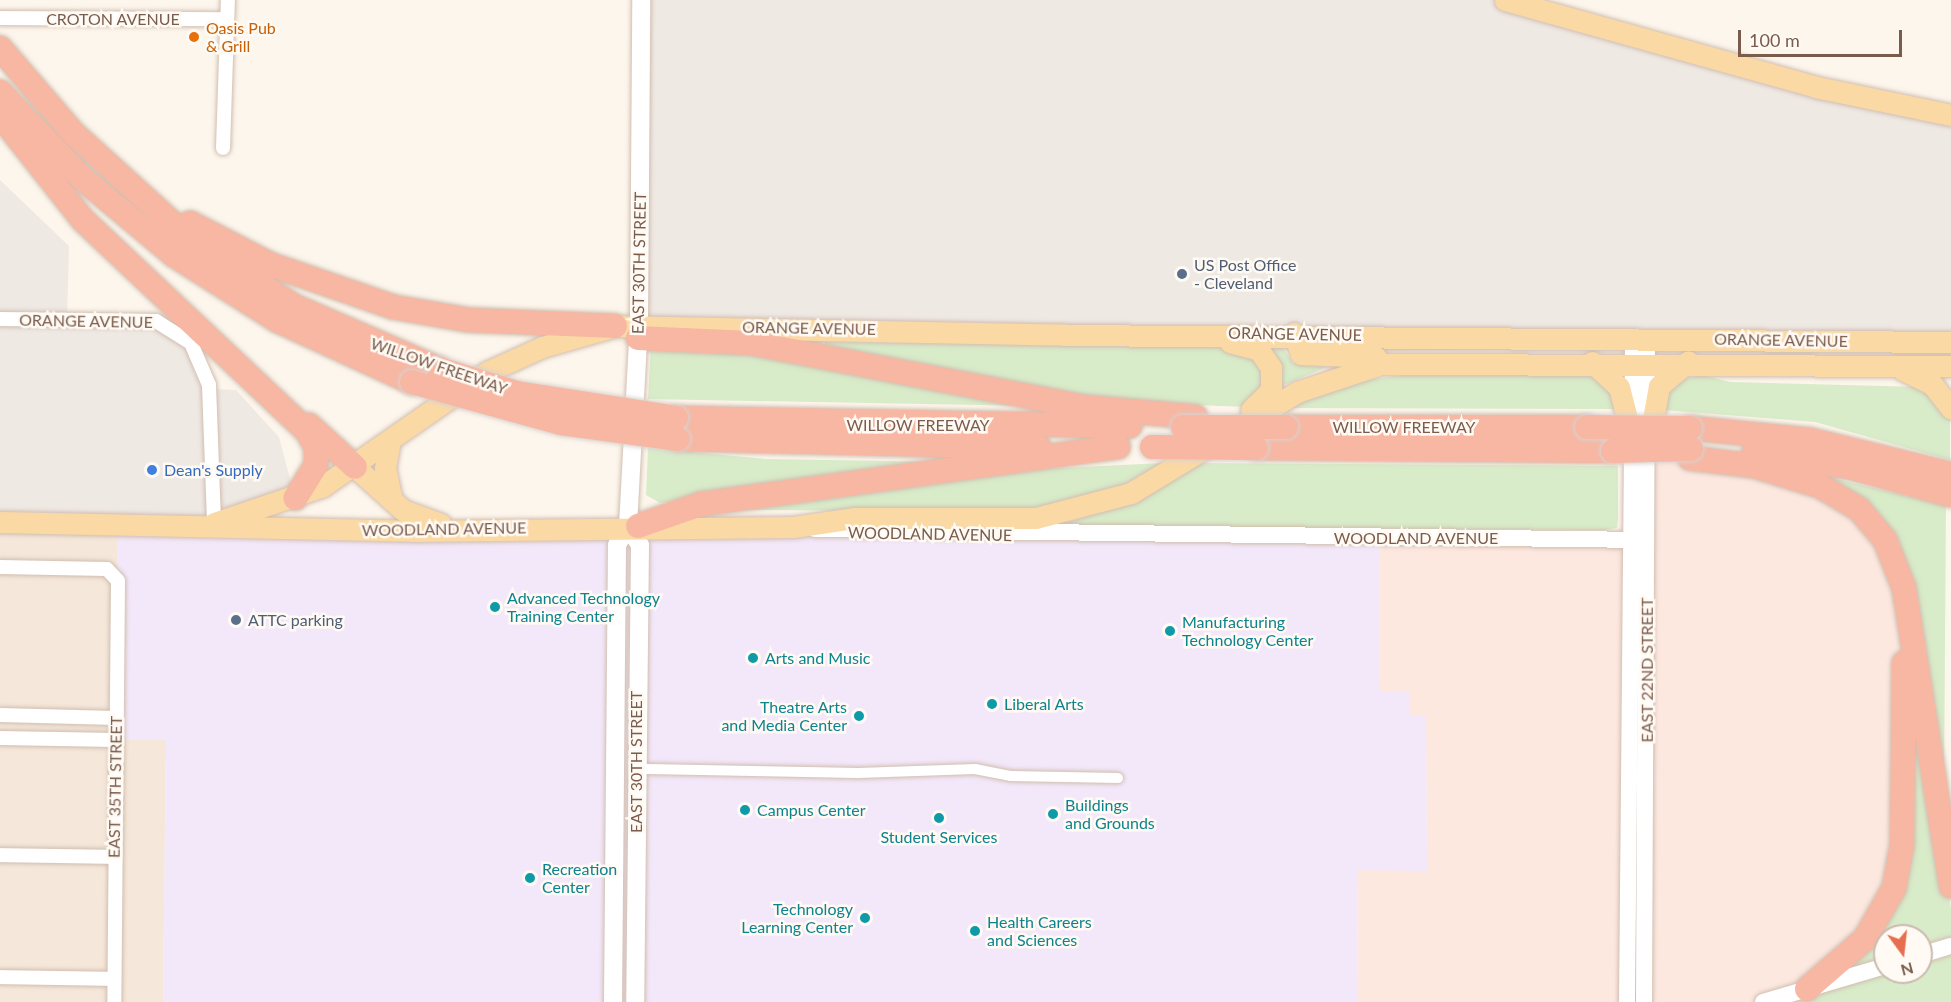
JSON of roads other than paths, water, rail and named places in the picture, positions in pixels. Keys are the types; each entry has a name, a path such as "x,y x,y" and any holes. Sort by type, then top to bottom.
{"highway":[{"name":"WILLOW FREEWAY","path":"0,48 105,163 163,220 260,287 368,342 439,369 537,397 677,428 1190,422"},
{"name":"WILLOW FREEWAY","path":"0,92 89,185 174,255 277,320 412,382 561,423 1118,447 1586,450 1623,445 1690,445"},
{"path":"0,115 83,220 270,393 355,467"},
{"path":"105,163 224,243 335,290 450,318 630,330 751,342 1082,407 1190,422 1587,427 1690,445 1775,471 1846,500 1885,540 1904,588 1951,886"},
{"path":"270,393 316,447 314,470 295,498"},
{"path":"1690,445 1810,440 1924,476 1951,495"},
{"path":"633,526 701,504 1118,447"},
{"path":"1924,476 1951,474"},
{"path":"1807,989 1865,939 1898,874 1904,588"}],"main road":[{"name":"EAST 30TH STREET","path":"635,1002 640,545 633,526 630,330 640,0"},
{"path":"1505,0 1816,87 1951,115"},
{"name":"ORANGE AVENUE","path":"630,330 1064,335 1294,333 1951,342"},
{"name":"WOODLAND AVENUE","path":"214,523 295,498 355,467 487,372 576,339 630,330"},
{"path":"1294,333 1296,348 1306,355 1419,361"},
{"path":"1064,335 1232,342 1258,350 1271,368 1271,390 1210,444"},
{"name":"ORANGE AVENUE","path":"793,527 855,518 1006,520 1075,512 1131,493 1210,444 1334,376 1419,361 1951,366"},
{"path":"1592,362 1619,387 1623,445"},
{"path":"1645,460 1657,392 1688,362"},
{"path":"1892,365 1928,380 1951,408"},
{"path":"390,440 385,468 392,500"},
{"path":"355,467 392,500 419,518 459,527"},
{"name":"WOODLAND AVENUE","path":"0,522 214,523 245,530 633,526 793,527"},
{"name":"EAST 30TH STREET","path":"613,1002 617,545 633,526"}],"street":[{"path":"224,148 225,19 228,0"},
{"name":"CROTON AVENUE","path":"0,18 225,19"},
{"name":"ORANGE AVENUE","path":"0,319 156,321 191,344 206,368 209,385 214,523"},
{"name":"EAST 22ND STREET","path":"1627,1002 1638,540 1645,460 1640,339"},
{"name":"EAST 22ND STREET","path":"1640,362 1623,445 1638,540 1644,1002"},
{"name":"WOODLAND AVENUE","path":"793,527 857,534 1638,540"},
{"name":"EAST 35TH STREET","path":"0,567 114,574 116,718 114,1002"},
{"path":"0,715 116,718"},
{"path":"0,738 116,740"},
{"path":"648,769 858,773 975,769 1011,776 1118,778"},
{"path":"0,855 114,857"},
{"path":"1763,1002 1873,970"},
{"path":"0,977 114,979"}],"place":[{"name":"Oasis Pub & Grill","path":"194,37"},
{"name":"US Post Office - Cleveland","path":"1182,274"},
{"name":"Dean's Supply","path":"152,470"},
{"name":"Advanced Technology Training Center","path":"495,607"},
{"name":"ATTC parking","path":"236,620"},
{"name":"Manufacturing Technology Center","path":"1170,631"},
{"name":"Arts and Music","path":"753,658"},
{"name":"Liberal Arts","path":"992,704"},
{"name":"Theatre Arts and Media Center","path":"859,716"},
{"name":"Campus Center","path":"745,810"},
{"name":"Buildings and Grounds","path":"1053,814"},
{"name":"Student Services","path":"939,818"},
{"name":"Recreation Center","path":"530,878"},
{"name":"Technology Learning Center","path":"865,918"},
{"name":"Health Careers and Sciences","path":"975,931"}]}
